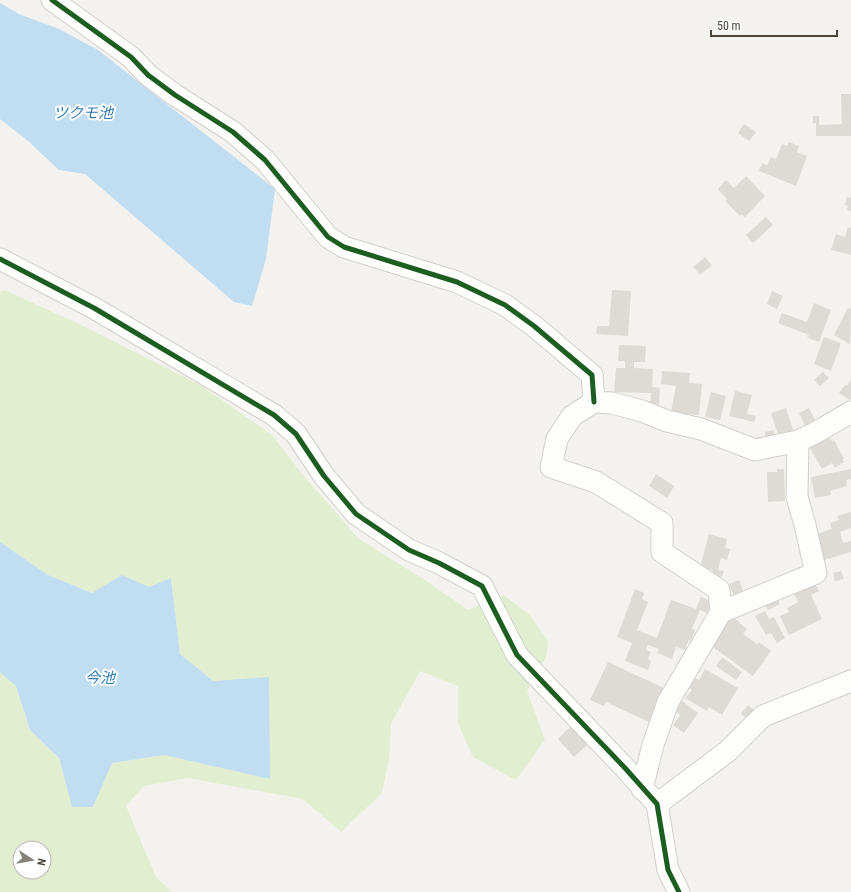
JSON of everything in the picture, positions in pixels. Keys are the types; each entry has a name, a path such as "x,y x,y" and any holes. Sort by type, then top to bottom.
{"street":[{"path":"52,0 131,57 148,75 175,95 233,132 266,160 328,237 344,247 457,282 505,305 534,326 592,375 594,402"},
{"path":"0,259 94,308 274,415 296,434 324,476 356,514 409,550 439,563 482,586 517,655 625,768 642,789 657,804 668,870 679,892"},
{"path":"642,789 653,745 668,702 721,612 719,590 662,552 662,523 596,482 552,467 557,439 572,416 594,402 612,403 642,410 667,421 701,429 755,450 798,441 851,412"},
{"path":"721,612 816,573 797,497 798,441"},
{"path":"657,804 728,751 763,716 851,681"}],"green space":[{"path":"5,290 87,328 200,385 271,434 303,475 359,539 422,578 468,610 503,595 529,614 548,641 546,657 527,691 545,740 516,780 473,757 458,723 458,686 420,671 391,724 389,759 382,793 341,832 303,799 188,778 144,786 126,806 156,877 172,892 0,892 0,672 16,686 30,730 59,758 72,807 93,807 112,763 164,755 270,779 213,681 180,654 171,578 149,588 122,575 93,593 48,575 0,542 0,292"}],"water":[{"name":"ツクモ池","path":"0,3 19,14 59,29 98,50 275,189 266,259 252,306 234,302 85,174 59,170 28,141 0,119"},
{"name":"今池","path":"0,542 48,575 92,593 122,575 149,587 171,578 180,654 213,681 269,677 270,779 164,755 112,763 93,807 72,807 59,758 30,730 16,686 0,672"}],"building":[{"path":"841,94 851,94 851,136 816,136 816,123 813,123 813,116 819,116 819,125 842,124"},
{"path":"744,124 756,132 749,141 738,133"},
{"path":"789,142 799,146 797,152 807,156 796,186 759,171 762,163 767,165 771,157 776,159 782,144 787,146"},
{"path":"746,176 765,196 745,217 741,214 740,216 725,201 727,199 718,189 726,180 734,188"},
{"path":"847,197 851,198 851,211 847,210 848,206 845,205"},
{"path":"766,217 773,225 753,243 746,235"},
{"path":"848,227 851,228 851,255 831,250 836,234 845,237"},
{"path":"705,257 712,265 700,275 693,267"},
{"path":"612,290 631,291 628,336 596,334 597,326 609,326"},
{"path":"772,291 783,296 777,309 767,304"},
{"path":"814,303 831,310 819,342 807,338 809,335 778,323 782,313 807,322"},
{"path":"848,308 851,309 850,344 834,335"},
{"path":"824,337 841,343 831,371 814,364"},
{"path":"619,345 646,346 645,362 634,362 634,368 653,369 652,387 660,388 659,405 650,404 651,393 614,392 616,368 625,368 625,361 618,361"},
{"path":"662,371 690,373 689,383 702,384 699,415 671,413 676,386 661,384"},
{"path":"823,372 829,378 820,386 814,380"},
{"path":"851,380 851,399 850,400 839,393"},
{"path":"735,391 752,395 747,414 756,416 754,422 729,416"},
{"path":"711,392 726,396 720,420 705,417"},
{"path":"786,408 794,433 779,438 771,413"},
{"path":"809,408 815,420 805,425 799,413"},
{"path":"774,430 775,438 766,440 765,432"},
{"path":"827,434 832,441 834,440 844,459 842,459 844,462 835,468 832,463 822,469 808,445"},
{"path":"777,469 784,469 785,501 768,502 767,472 777,472"},
{"path":"851,469 851,479 846,480 847,486 830,491 831,495 815,498 811,477"},
{"path":"656,474 674,486 667,498 649,486"},
{"path":"851,512 851,528 840,532 843,543 851,541 851,552 824,560 816,534 832,529 830,523 839,520 837,516"},
{"path":"709,534 727,539 725,548 730,549 727,560 721,558 718,570 724,571 722,577 712,574 713,570 700,567"},
{"path":"841,571 844,579 835,581 833,573"},
{"path":"739,580 744,594 735,598 729,584"},
{"path":"814,581 819,591 811,595 822,619 789,635 780,616 789,612 787,608 798,602 793,591"},
{"path":"635,589 644,593 642,599 648,602 637,630 657,638 671,600 696,609 701,597 714,602 709,614 700,610 692,629 695,630 691,641 689,640 685,650 676,647 672,659 657,653 659,649 648,645 646,650 651,652 648,659 651,661 648,670 625,661 632,643 617,637"},
{"path":"776,597 780,604 768,610 764,603"},
{"path":"765,611 769,619 774,617 785,638 777,643 771,633 766,635 755,616"},
{"path":"729,618 732,621 734,618 747,629 743,634 757,644 759,642 771,651 753,676 710,645"},
{"path":"722,657 742,672 736,680 716,666"},
{"path":"608,662 666,689 651,723 606,702 604,706 590,700"},
{"path":"705,669 738,688 722,715 709,707 707,711 685,698 692,690 689,688 695,678 699,680"},
{"path":"681,700 698,713 684,733 673,725 680,715 674,710"},
{"path":"748,705 756,712 749,721 741,714"},
{"path":"571,726 588,744 574,757 558,739"}],"cycle path":[{"path":"52,0 131,57 148,75 175,95 233,132 265,160 328,237 344,247 457,282 505,305 534,326 592,375 594,402"},
{"path":"0,259 94,308 274,415 296,434 324,476 356,514 409,550 439,563 482,586 517,655 625,768 657,804 668,870 679,892"}]}
